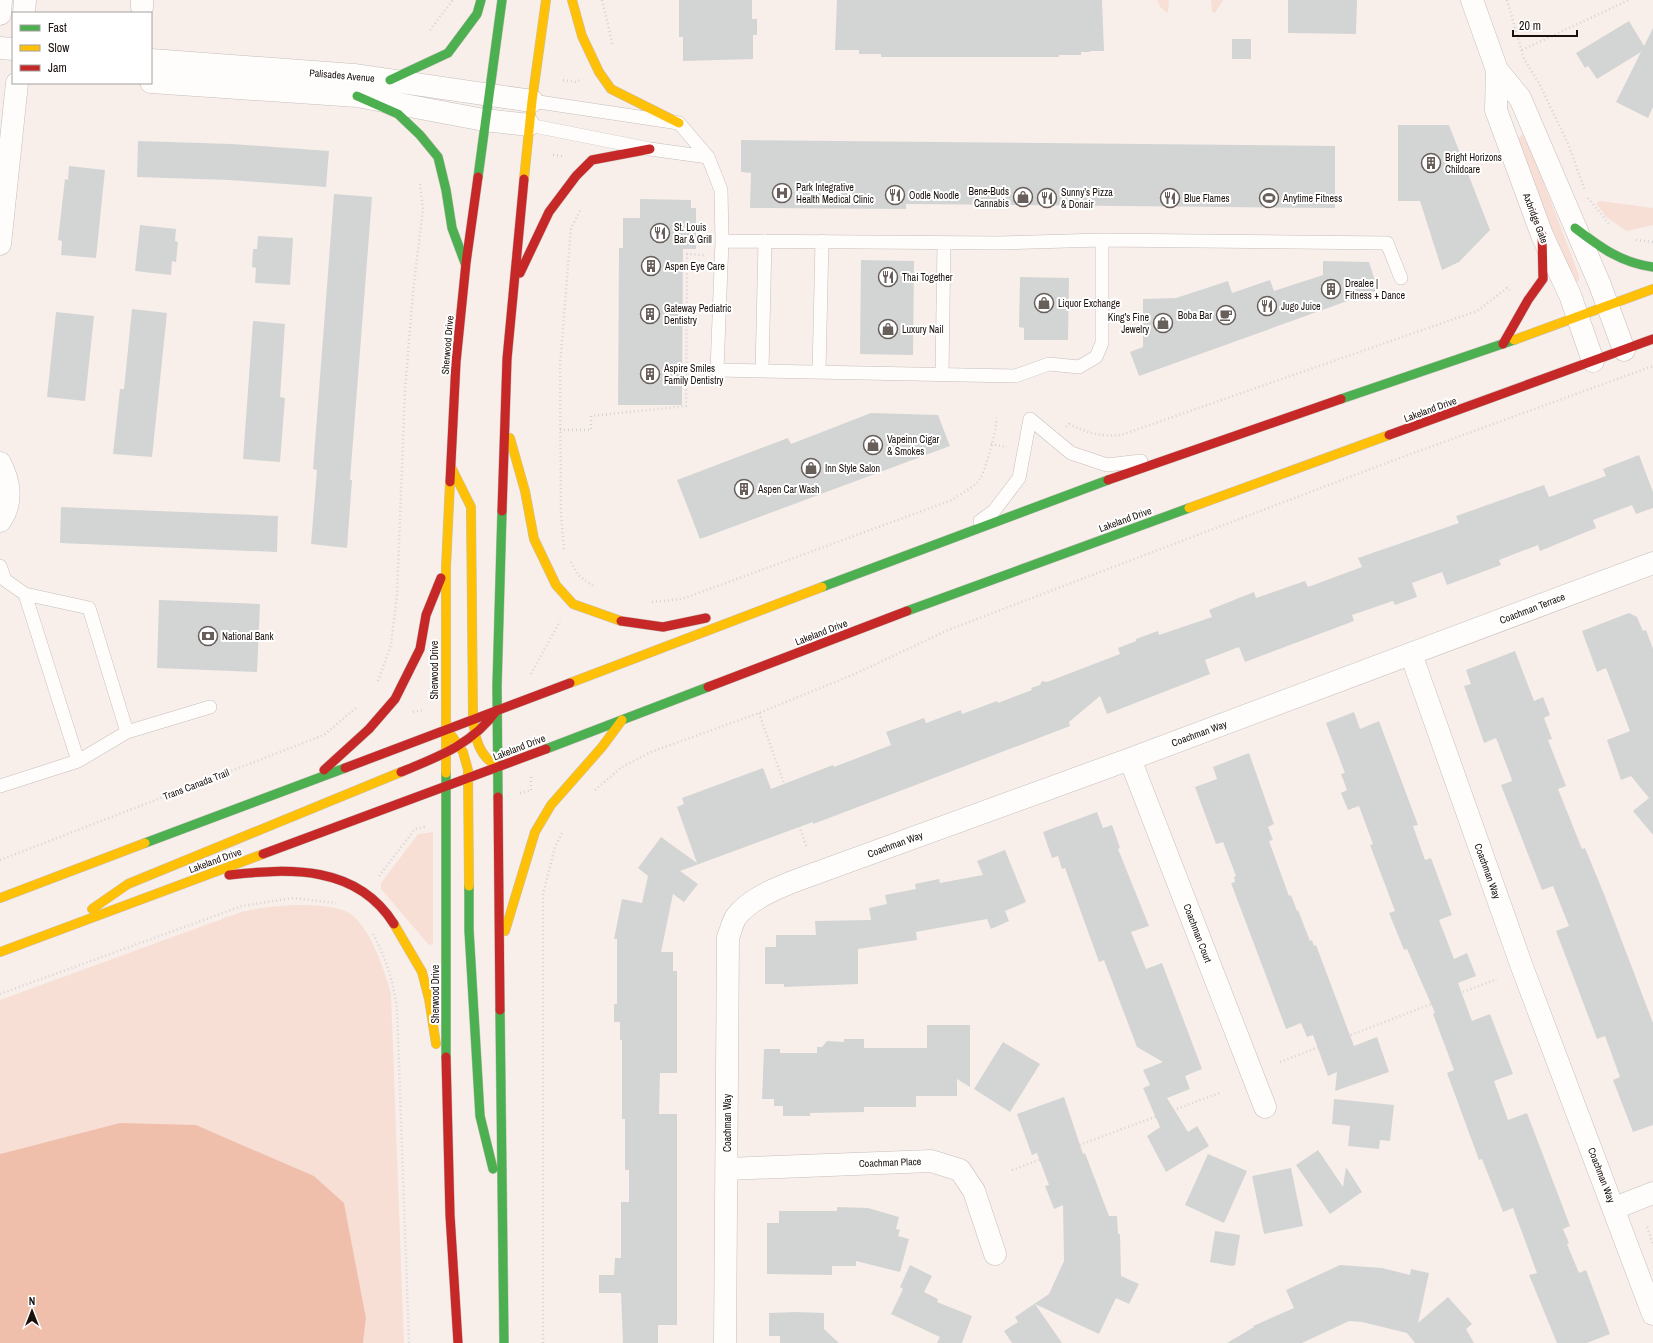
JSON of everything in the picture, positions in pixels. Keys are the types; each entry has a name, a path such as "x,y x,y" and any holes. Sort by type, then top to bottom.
{"main road":[{"path":"390,80 448,53 477,14 481,0"},
{"name":"Sherwood Drive","path":"458,1343 450,1215 446,1084 446,567 456,362 466,263 484,120 502,0"},
{"path":"504,1343 499,951 498,709 504,416 513,288 529,125 546,0"},
{"path":"572,0 582,36 599,72 611,89 679,123"},
{"path":"357,96 398,114 420,135 438,157 446,190 452,228 466,263"},
{"path":"513,288 549,212 576,176 592,160 650,148"},
{"path":"1575,228 1611,256 1625,261 1653,267"},
{"path":"1503,344 1528,300 1543,279 1542,235"},
{"path":"0,898 774,604 1174,456 1503,344 1653,289"},
{"name":"Lakeland Drive","path":"0,952 446,787 945,597 1653,339"},
{"path":"504,416 525,491 534,539 556,585 573,604 618,620 663,627 774,604"},
{"path":"450,466 471,507 473,719 475,736 481,754 490,764 498,767"},
{"path":"316,778 369,729 395,699 420,649 426,615 446,567"},
{"path":"63,929 128,884 445,754 461,746 475,736 490,721 498,709"},
{"path":"499,951 535,832 551,805 602,747 622,720"},
{"path":"445,730 461,746 466,757 468,778 469,930 480,1116 502,1210"},
{"path":"173,887 223,876 287,871 319,873 335,877 366,892 389,914 422,971 431,1022 446,1084"}],"street":[{"path":"0,14 1,0"},
{"path":"24,12 25,0"},
{"name":"Axbridge Gate","path":"1472,0 1497,70 1520,98 1608,306 1624,350"},
{"path":"0,48 12,49"},
{"name":"Palisades Avenue","path":"152,60 354,75 532,101"},
{"name":"Axbridge Gate","path":"1497,70 1496,110 1542,235 1570,295 1593,361"},
{"path":"0,75 12,76"},
{"name":"Palisades Avenue","path":"152,82 357,96 484,120 529,125"},
{"path":"0,244 17,84"},
{"path":"0,464 6,475 10,491 8,506 0,521"},
{"name":"Coachman Terrace","path":"1411,654 1653,562"},
{"name":"Coachman Way","path":"726,1343 728,937 735,918 747,905 782,886 1130,759 1411,654 1522,967 1615,1208 1653,1314"},
{"name":"Coachman Court","path":"1130,759 1265,1107"},
{"name":"Coachman Place","path":"727,1169 931,1161 960,1170 974,1191 995,1254"},
{"path":"1615,1208 1653,1193"}],"lane":[{"path":"532,101 679,123 708,157 721,190 722,241 717,370 1015,376 1049,364 1079,367 1096,357 1102,343 1102,240"},
{"path":"529,125 650,148 708,157"},
{"path":"722,241 999,243 1102,240 1387,242 1401,278"},
{"path":"762,371 765,241"},
{"path":"820,372 822,242"},
{"path":"942,374 944,242"},
{"path":"963,534 994,511 1018,478 1030,419 1071,453 1107,465 1174,456"},
{"path":"0,566 5,580 25,594 89,608 127,732"},
{"path":"25,594 78,761"},
{"path":"0,786 78,761 127,732 210,707"}],"path":[{"path":"430,30 452,0"},
{"path":"602,0 615,54"},
{"path":"1506,0 1524,59 1540,85 1569,146 1588,198 1612,228"},
{"path":"1522,50 1630,0"},
{"path":"563,80 576,82"},
{"path":"553,155 565,156"},
{"path":"376,685 391,645 397,595 405,390 413,292 424,209 420,181"},
{"path":"582,207 572,228 560,366 561,514 564,549 578,575 598,590"},
{"path":"1629,237 1635,240 1653,242"},
{"path":"560,430 591,430 591,416 686,406 687,254 704,255"},
{"path":"1069,424 1092,434 1108,436 1121,435 1477,310 1507,288"},
{"path":"593,792 622,767 651,752 759,713 857,673 963,624 1382,465 1653,366"},
{"path":"651,602 682,599 952,500 979,481 998,423 996,418"},
{"path":"530,675 560,620"},
{"name":"Trans Canada Trail","path":"0,860 324,734 358,706"},
{"path":"407,714 428,709"},
{"path":"759,713 807,848"},
{"path":"520,793 531,790 531,770"},
{"path":"375,881 415,829"},
{"path":"543,1343 543,894 555,847 564,829"},
{"path":"0,994 242,906 293,898 342,905"},
{"path":"369,927 384,954 394,987 397,1008 409,1343"},
{"path":"1280,1062 1497,979"},
{"path":"1012,1170 1222,1092"},
{"path":"1647,1226 1653,1244"}],"shaded area":[{"path":"1157,0 1169,0 1168,13 1161,8"},
{"path":"1211,0 1223,0 1215,13 1212,12"},
{"path":"1521,135 1526,136 1579,275 1579,280 1577,282 1571,280 1518,139"},
{"path":"1601,201 1653,208 1653,225 1627,231 1606,217 1596,203"},
{"path":"433,832 433,944 429,945 381,889 381,883 418,834"},
{"path":"294,905 326,906 345,911 354,916 369,936 375,948 385,973 391,994 404,1343 363,1343 366,1318 344,1203 314,1176 196,1125 46,1142 0,1154 0,1000 241,912 267,907"},
{"path":"120,1123 196,1125 314,1176 344,1203 366,1318 363,1343 0,1343 0,1154"}],"building":[{"path":"679,0 752,0 752,19 757,19 757,35 753,35 753,59 683,61 683,37 679,37"},
{"path":"837,0 1102,0 1104,51 1081,52 1081,55 1059,55 1059,57 881,57 881,54 859,54 859,50 835,50"},
{"path":"1288,0 1357,0 1356,34 1288,33"},
{"path":"1629,21 1644,46 1653,28 1653,107 1648,118 1616,102 1641,52 1597,79 1588,66 1585,68 1576,53"},
{"path":"1232,39 1251,39 1251,59 1232,59"},
{"name":"Bright Horizons Childcare","path":"1398,125 1449,125 1490,230 1459,262 1442,270 1420,201 1398,201"},
{"path":"741,140 1335,146 1335,208 906,204 906,209 750,208 751,173 741,172"},
{"path":"138,141 232,144 329,151 326,187 229,180 137,177"},
{"path":"69,166 105,170 96,258 61,255 62,241 58,240 65,179 68,180"},
{"path":"334,194 372,197 350,480 352,480 347,548 311,544 317,470 313,469"},
{"path":"640,199 691,200 691,208 696,208 696,249 683,249 682,405 618,405 619,248 623,248 623,218 640,218"},
{"path":"140,225 176,229 175,241 178,242 176,262 172,261 171,275 135,271"},
{"path":"258,236 293,238 290,285 255,283 256,268 252,267 253,249 257,249"},
{"path":"861,260 914,261 913,355 860,354"},
{"path":"1323,261 1369,262 1378,290 1139,376 1130,352 1143,347 1143,299 1176,298 1228,281 1232,293 1270,280 1274,291 1323,275"},
{"name":"Liquor Exchange","path":"1020,277 1069,278 1068,340 1024,340 1024,328 1019,327"},
{"path":"132,309 167,313 152,457 113,454 120,389 124,389"},
{"path":"56,312 94,316 85,401 47,397"},
{"path":"253,321 285,324 280,397 285,398 280,462 243,459"},
{"path":"871,413 938,415 950,446 700,539 677,480 788,438 791,444"},
{"path":"1639,455 1653,492 1653,508 1636,514 1632,505 1593,520 1596,528 1540,551 1538,545 1499,560 1501,565 1447,585 1442,572 1412,583 1417,597 1395,605 1393,601 1352,615 1354,621 1245,662 1239,647 1205,660 1210,674 1107,714 1100,696 1069,722 1070,726 813,824 813,822 680,871 698,884 684,902 673,894 661,952 673,952 673,971 677,971 677,1073 660,1073 659,1114 677,1114 677,1325 658,1325 658,1343 623,1343 621,1293 599,1293 599,1275 614,1275 615,1258 621,1258 621,1202 629,1202 629,1170 625,1170 625,1119 622,1119 622,1040 620,1040 620,1022 614,1022 614,1004 617,1004 617,939 614,939 622,899 642,903 648,876 638,868 661,837 697,863 677,807 684,804 682,798 763,768 771,789 833,765 834,767 891,745 886,732 924,718 926,723 961,710 962,714 997,701 998,703 1032,690 1031,688 1040,685 1042,681 1047,682 1120,654 1118,648 1136,641 1136,639 1158,631 1159,635 1212,617 1209,610 1254,592 1256,598 1305,581 1308,587 1362,567 1358,558 1459,523 1456,516 1544,485 1549,497 1606,476 1603,469"},
{"path":"61,507 278,516 277,552 60,543"},
{"name":"National Bank","path":"159,600 260,604 257,672 157,668"},
{"path":"1629,613 1637,617 1643,631 1646,630 1653,649 1653,835 1633,811 1649,798 1631,776 1621,780 1607,740 1630,731 1606,668 1597,672 1582,631"},
{"path":"1515,651 1534,701 1543,697 1550,715 1544,718 1552,739 1548,740 1566,786 1558,789 1582,849 1585,848 1604,894 1653,1023 1653,1125 1633,1132 1613,1080 1620,1077 1605,1036 1597,1039 1556,931 1569,926 1553,886 1542,890 1501,785 1512,781 1511,777 1496,738 1484,743 1464,686 1471,684 1466,670"},
{"path":"1354,712 1360,729 1379,721 1418,825 1413,826 1425,860 1431,858 1452,915 1439,920 1454,959 1467,953 1476,976 1458,983 1472,1021 1490,1014 1513,1074 1494,1081 1508,1120 1527,1113 1570,1226 1563,1229 1569,1243 1567,1244 1579,1273 1586,1270 1610,1334 1587,1343 1557,1343 1529,1275 1537,1273 1513,1208 1503,1212 1482,1159 1479,1160 1447,1073 1454,1070 1433,1014 1435,1013 1407,949 1404,950 1389,913 1395,911 1370,845 1373,844 1359,806 1348,810 1341,793 1347,790 1341,774 1345,773 1326,723"},
{"path":"1249,753 1274,824 1268,827 1273,840 1269,841 1289,896 1291,895 1310,941 1312,940 1314,946 1316,945 1354,1046 1377,1037 1389,1072 1335,1091 1337,1072 1328,1076 1313,1035 1307,1037 1301,1023 1286,1029 1231,883 1235,882 1234,877 1236,876 1223,842 1216,844 1195,787 1217,779 1213,767"},
{"path":"1097,812 1103,828 1112,825 1120,848 1118,849 1149,926 1131,932 1146,969 1162,963 1202,1069 1185,1076 1190,1089 1167,1098 1188,1132 1197,1126 1209,1146 1166,1172 1147,1136 1160,1127 1143,1088 1150,1085 1143,1070 1163,1062 1137,1047 1104,960 1099,962 1065,868 1062,869 1058,856 1052,858 1043,832"},
{"path":"1005,850 1026,902 1005,911 1009,921 991,929 987,919 916,932 917,940 858,949 858,984 784,987 784,984 765,984 765,947 776,947 776,935 816,935 815,921 871,920 869,908 887,904 885,895 916,889 915,884 939,879 940,883 983,875 977,861"},
{"path":"927,1025 970,1025 970,1087 957,1079 957,1096 916,1096 916,1107 864,1107 864,1112 810,1113 810,1116 783,1116 783,1106 774,1106 774,1099 762,1099 764,1049 780,1049 780,1053 817,1053 817,1047 822,1047 827,1041 844,1042 844,1039 864,1039 864,1048 927,1048"},
{"path":"1003,1042 1040,1064 1010,1112 974,1089"},
{"path":"1064,1097 1083,1154 1085,1153 1109,1216 1117,1216 1118,1234 1120,1234 1121,1276 1139,1284 1129,1304 1116,1298 1099,1334 1035,1304 1062,1343 1012,1343 1004,1331 1018,1322 1015,1317 1049,1294 1064,1261 1063,1205 1054,1209 1045,1186 1049,1185 1037,1153 1032,1155 1017,1114"},
{"path":"1334,1099 1394,1105 1390,1141 1380,1140 1379,1149 1348,1146 1350,1126 1332,1124"},
{"path":"1318,1150 1343,1187 1346,1167 1362,1192 1330,1214 1296,1165"},
{"path":"1208,1154 1247,1171 1224,1223 1185,1205"},
{"path":"1291,1168 1303,1226 1264,1234 1252,1176"},
{"path":"837,1207 868,1208 899,1217 896,1229 900,1230 898,1236 909,1239 900,1272 856,1261 856,1266 832,1266 832,1275 767,1274 767,1223 779,1223 779,1211 837,1211"},
{"path":"1215,1231 1240,1235 1235,1265 1232,1266 1210,1262"},
{"path":"910,1265 932,1276 924,1292 938,1299 937,1302 972,1316 962,1343 937,1343 940,1337 891,1314 903,1289 900,1287"},
{"path":"1340,1265 1382,1268 1410,1275 1411,1269 1429,1273 1418,1323 1448,1297 1472,1324 1466,1329 1474,1343 1415,1343 1407,1333 1362,1322 1349,1321 1302,1343 1227,1343 1254,1327 1253,1326 1294,1308 1286,1290"},
{"path":"769,1313 824,1313 824,1329 839,1343 780,1343 780,1336 769,1336"}],"traffic: fast":[{"path":"390,80 448,53 477,14 481,0"},
{"path":"478,177 502,0"},
{"path":"357,96 398,114 420,135 438,157 446,190 452,228 465,263"},
{"path":"1575,228 1593,242 1611,253 1631,262 1653,267"},
{"path":"1341,399 1514,340"},
{"path":"822,587 1108,480"},
{"path":"907,611 1189,508"},
{"path":"498,797 497,686 502,511"},
{"path":"546,749 708,687"},
{"path":"145,843 345,768"},
{"path":"446,773 446,1057"},
{"path":"469,886 469,930 480,1116 493,1169"},
{"path":"500,1010 504,1343"}],"traffic: slow":[{"path":"524,179 532,101 546,0"},
{"path":"572,0 582,36 599,72 611,89 679,123"},
{"path":"1514,340 1653,289"},
{"path":"1189,508 1389,435"},
{"path":"510,438 525,491 534,539 556,585 573,604 621,621"},
{"path":"451,467 471,507 474,726 477,740 482,752 486,758 498,767"},
{"path":"446,773 446,567 450,482"},
{"path":"570,683 822,587"},
{"path":"505,931 535,832 551,805 602,747 622,720"},
{"path":"452,736 463,752 468,770 469,886"},
{"path":"92,909 128,884 401,772"},
{"path":"0,898 145,843"},
{"path":"0,952 263,854"},
{"path":"394,924 422,972 429,999 436,1044"}],"traffic: jam":[{"path":"520,273 549,212 576,176 592,160 650,149"},
{"path":"450,482 456,362 466,263 478,177"},
{"path":"502,511 507,359 524,179"},
{"path":"1503,344 1528,300 1543,279 1542,235"},
{"path":"1389,435 1653,339"},
{"path":"1108,480 1341,399"},
{"path":"324,770 369,729 395,699 420,649 426,615 441,578"},
{"path":"708,687 907,611"},
{"path":"621,621 663,627 706,618"},
{"path":"345,768 570,683"},
{"path":"401,772 441,755 466,741 488,722 497,710"},
{"path":"263,854 546,749"},
{"path":"498,797 500,1010"},
{"path":"229,875 275,871 298,872 320,875 342,881 361,890 379,905 394,924"},
{"path":"446,1057 450,1215 458,1343"}],"place":[{"name":"Bright Horizons Childcare","path":"1431,163"},
{"name":"Park Integrative Health Medical Clinic","path":"782,193"},
{"name":"Oodle Noodle","path":"895,195"},
{"name":"Bene-Buds Cannabis","path":"1023,197"},
{"name":"Sunny’s Pizza & Donair","path":"1047,198"},
{"name":"Blue Flames","path":"1170,198"},
{"name":"Anytime Fitness","path":"1269,198"},
{"name":"St. Louis Bar & Grill","path":"660,233"},
{"name":"Aspen Eye Care","path":"651,266"},
{"name":"Thai Together","path":"888,277"},
{"name":"Drealee | Fitness + Dance","path":"1331,289"},
{"name":"Liquor Exchange","path":"1044,303"},
{"name":"Jugo Juice","path":"1267,306"},
{"name":"Gateway Pediatric Dentistry","path":"650,314"},
{"name":"Boba Bar","path":"1226,315"},
{"name":"King's Fine Jewelry","path":"1163,323"},
{"name":"Luxury Nail","path":"888,329"},
{"name":"Aspire Smiles Family Dentistry","path":"650,374"},
{"name":"Vapeinn Cigar & Smokes","path":"873,445"},
{"name":"Inn Style Salon","path":"811,468"},
{"name":"Aspen Car Wash","path":"744,489"},
{"name":"National Bank","path":"208,636"}]}
